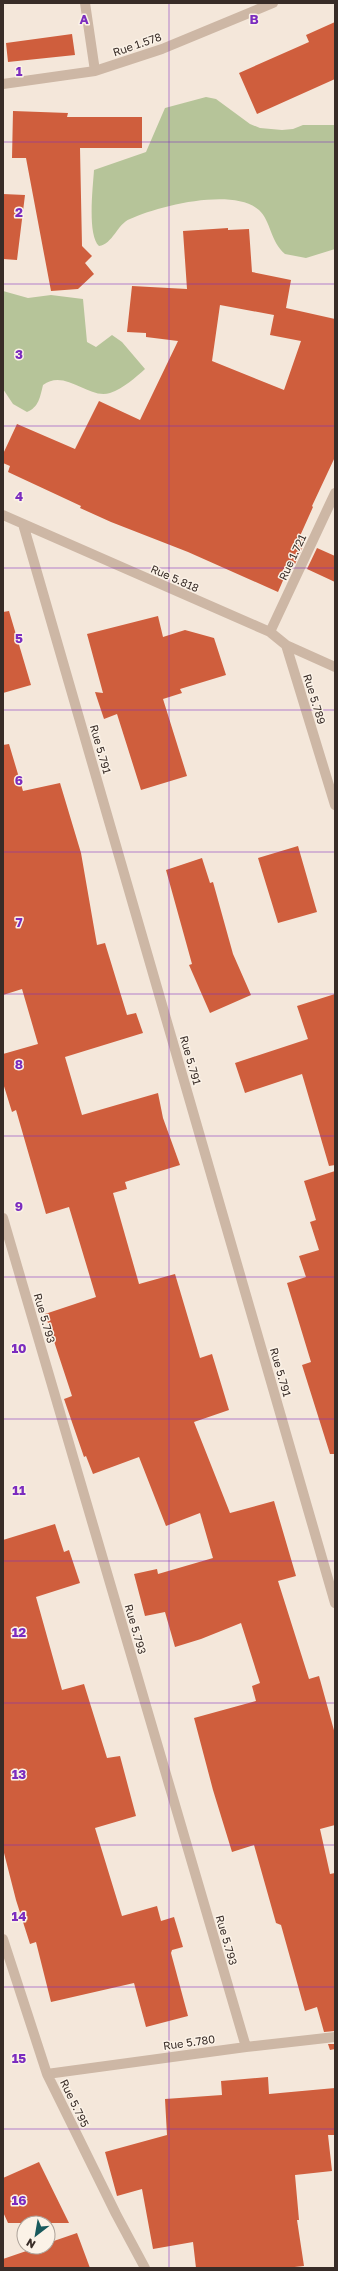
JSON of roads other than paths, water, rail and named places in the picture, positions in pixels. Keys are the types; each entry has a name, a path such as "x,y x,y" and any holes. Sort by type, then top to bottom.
{"street":[{"path":"85,3 95,71"},
{"name":"Rue 1.578","path":"3,84 95,71 162,49 273,3"},
{"name":"Rue 1.721","path":"270,632 335,493"},
{"name":"Rue 5.818","path":"3,515 270,632 286,645 335,667"},
{"name":"Rue 5.791","path":"23,524 335,1603"},
{"name":"Rue 5.789","path":"286,645 335,805"},
{"name":"Rue 5.793","path":"3,1218 246,2047"},
{"name":"Rue 5.795","path":"3,1939 47,2074 116,2214 146,2268"},
{"name":"Rue 5.780","path":"47,2074 246,2047 335,2037"}]}
